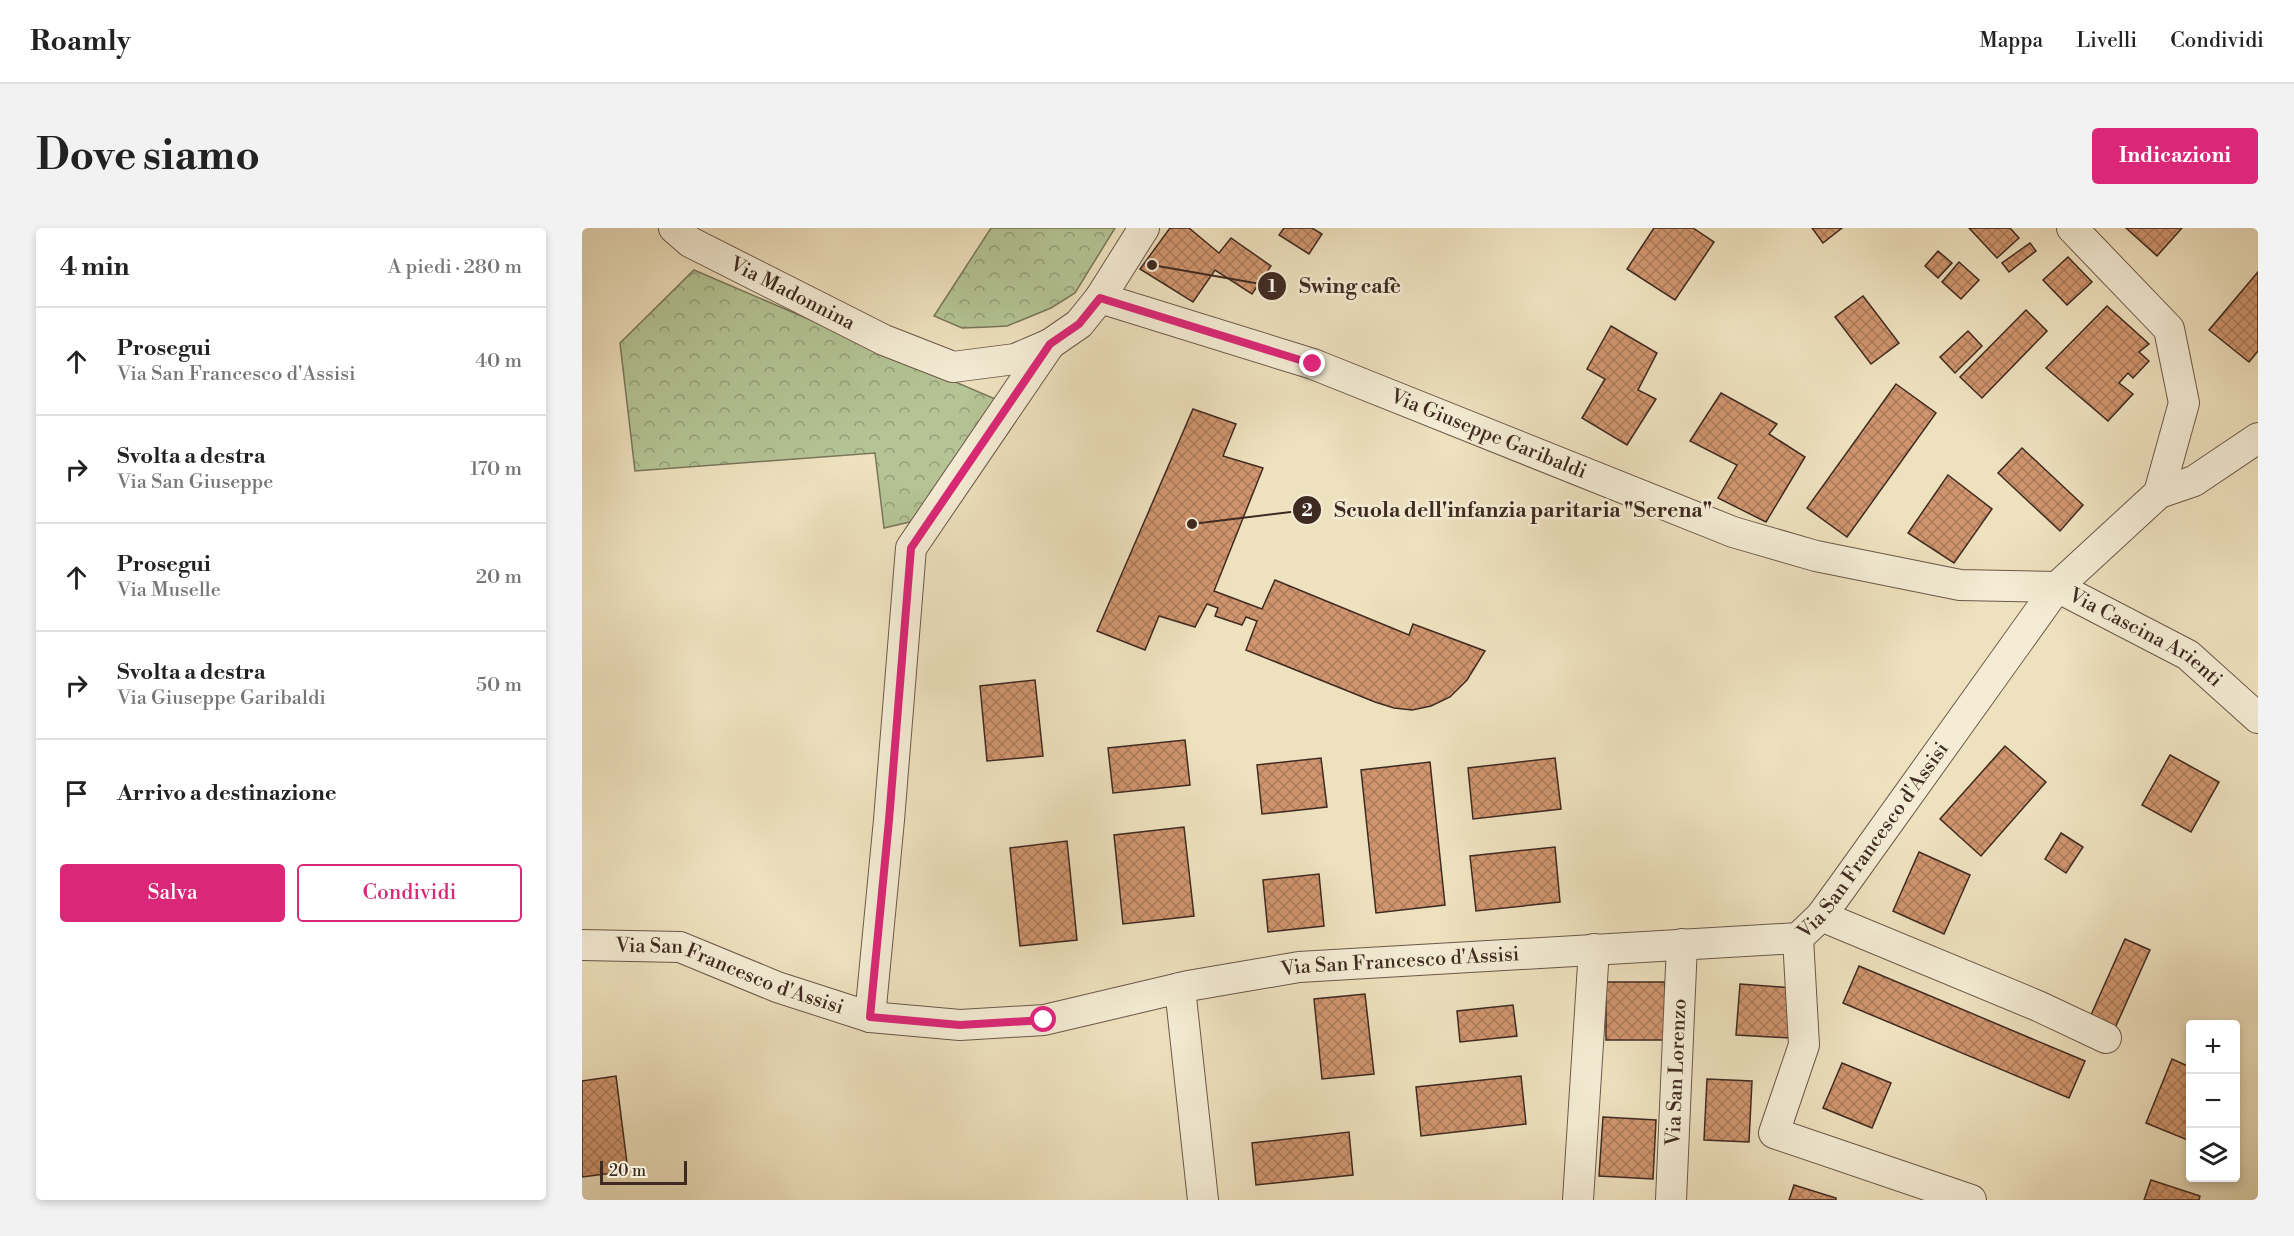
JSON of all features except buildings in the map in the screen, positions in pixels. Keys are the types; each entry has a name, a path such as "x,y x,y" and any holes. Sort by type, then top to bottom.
{"street":[{"name":"Via Madonnina","path":"674,228 690,242 884,340 953,368 1015,359 1050,344"},
{"path":"870,1017 911,548 1050,344 1079,324 1100,298 1144,228"},
{"path":"2072,228 2169,329 2184,403 2159,493"},
{"name":"Via Giuseppe Garibaldi","path":"1100,298 1313,364 1733,532 1816,556 1960,585 2057,587"},
{"path":"2159,493 2194,481 2258,438"},
{"name":"Via San Francesco d'Assisi","path":"582,945 680,947 777,987 870,1017 960,1025 1044,1020 1180,988 1299,968 1798,938 1821,915 2057,587 2159,493"},
{"name":"Via Cascina Arienti","path":"2057,587 2188,655 2258,718"},
{"path":"1821,915 2038,1006 2106,1038"},
{"path":"1798,938 1804,1045 1774,1133 1971,1200"},
{"name":"Via San Lorenzo","path":"1671,1200 1682,944"},
{"path":"1578,1200 1594,949"},
{"path":"1180,988 1203,1200"}],"green space":[{"path":"991,228 1115,228 1075,293 1051,308 1007,326 962,328 934,316"},
{"path":"694,270 1000,401 918,520 884,528 875,453 635,471 620,343"}],"place":[{"name":"Swing cafè","path":"1152,265"},
{"name":"Scuola dell'infanzia paritaria \"Serena\"","path":"1192,524"}],"route":[{"path":"1044,1020 960,1025 870,1017 911,548 1050,344 1079,324 1100,298 1313,364"}]}
